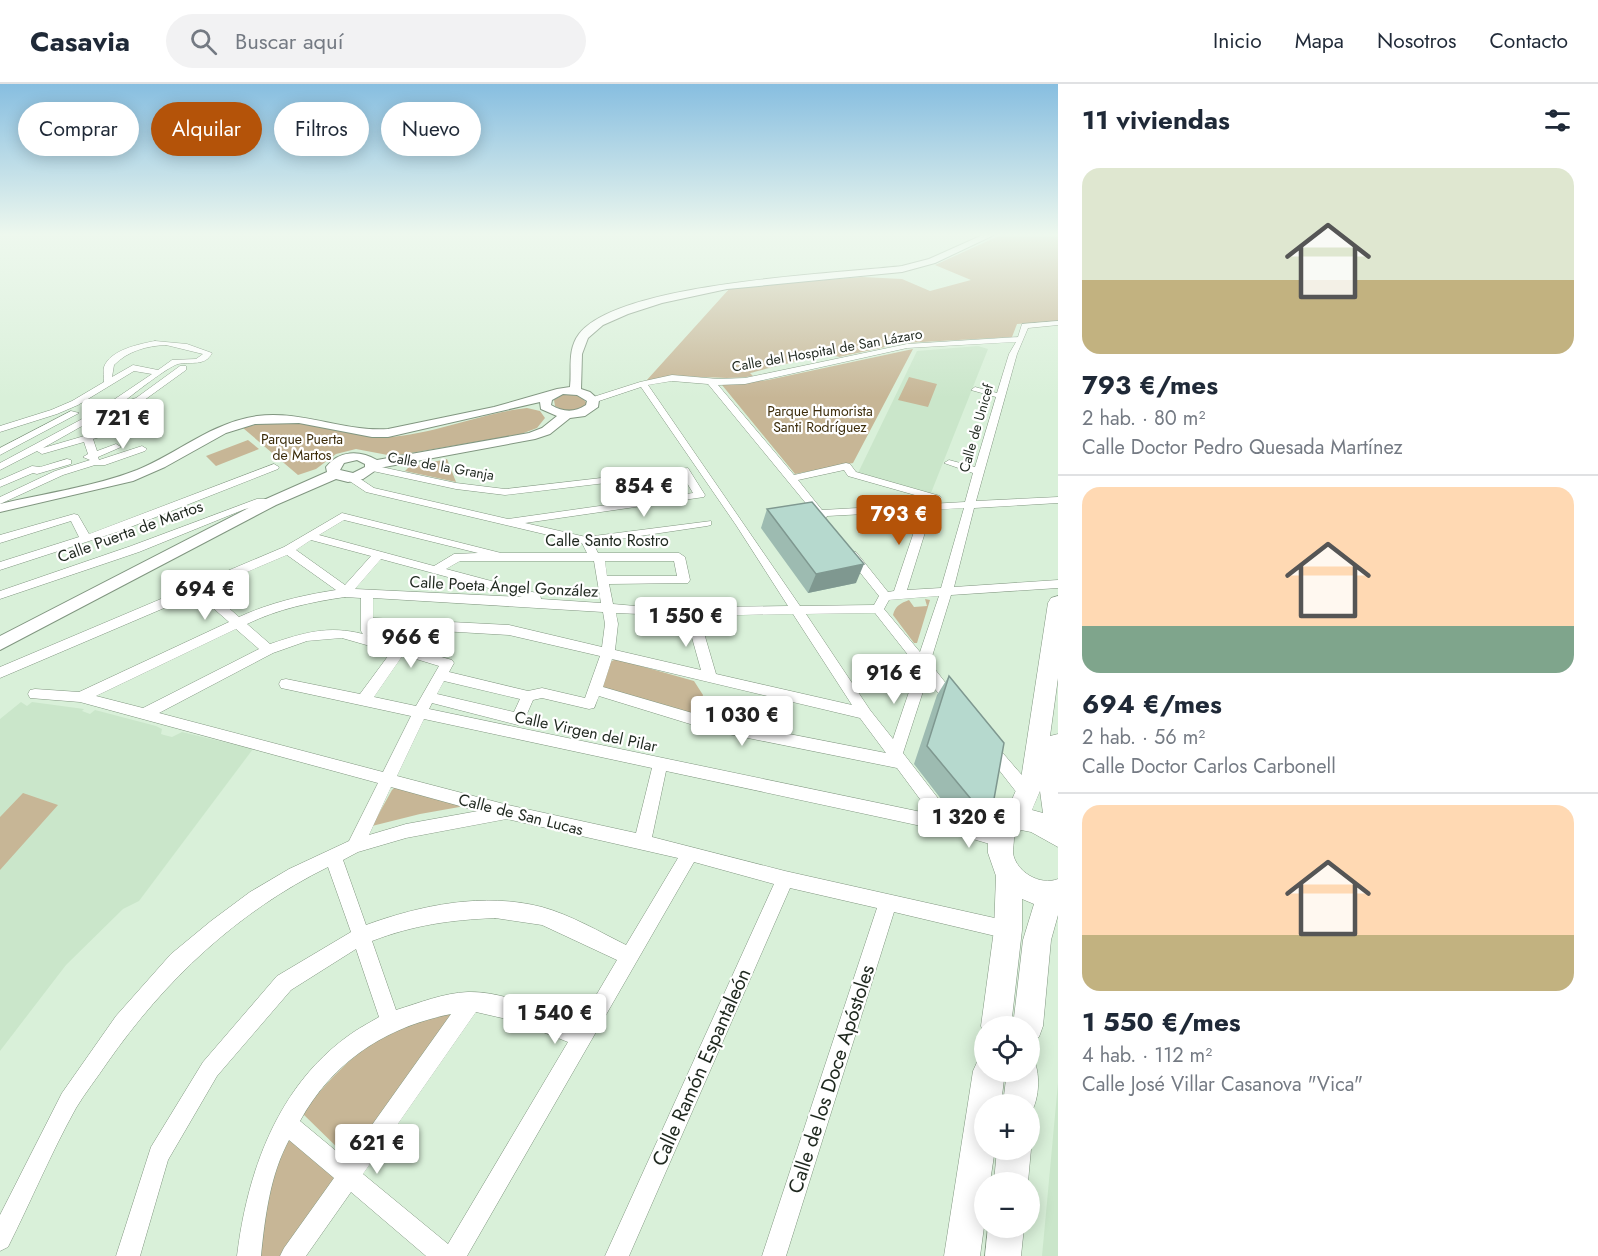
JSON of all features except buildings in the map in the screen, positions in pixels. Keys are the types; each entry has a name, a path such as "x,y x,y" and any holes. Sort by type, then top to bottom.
{"main road":[{"path":"575,391 578,379 575,356 580,340 588,330 610,317 631,309 704,289"},
{"path":"0,507 41,497 87,490 129,478 164,463 198,441 230,427 258,420 303,419 374,433 408,429 514,406 561,391 586,394 593,400 592,407 588,411 567,415 546,431 531,436 372,467 366,474 352,478 335,474 271,502 0,644"},
{"path":"547,408 544,401 549,395"},
{"path":"514,406 547,408 567,415"},
{"path":"335,474 333,470 335,464 351,456 369,459 372,467"},
{"path":"997,1016 1008,930 1009,876 1000,853 1000,840 1004,826 1016,819 1033,779 1058,603"},
{"path":"1058,743 1055,794 1058,834"},
{"path":"1016,819 1038,822 1058,834"},
{"path":"1009,876 1029,890 1054,894 1037,940 1029,1016"},
{"path":"962,1256 976,1160"},
{"path":"1003,1256 1005,1238"}],"street":[{"path":"1021,339 1024,326 1058,323"},
{"name":"Calle del Hospital de San Lázaro","path":"593,400 643,384 681,378 745,381 907,346 1021,339"},
{"name":"Calle de Unicef","path":"897,758 923,664 946,593 978,471 1013,354 1021,339"},
{"path":"992,342 1007,346 1013,354"},
{"path":"108,384 108,367 112,361 149,343 178,344 208,353"},
{"path":"176,350 198,354 208,353"},
{"path":"0,501 36,465 49,440 109,408 158,372 198,361 206,357 208,353"},
{"path":"0,475 92,447 143,418 179,365"},
{"path":"0,429 60,410 133,368 158,372"},
{"path":"710,381 823,518 932,502 971,504 1058,500"},
{"path":"643,384 741,525 865,714 949,825"},
{"path":"975,390 1002,396"},
{"path":"109,408 143,418"},
{"path":"60,410 89,419 143,418"},
{"path":"0,452 74,413"},
{"path":"49,440 143,418"},
{"path":"92,447 101,463 142,449"},
{"path":"0,484 36,465 92,447 116,447"},
{"path":"949,463 978,471"},
{"path":"0,467 36,465"},
{"path":"0,491 36,465"},
{"path":"791,479 846,466 852,474 932,502"},
{"path":"0,566 119,528 273,467"},
{"name":"Calle de la Granja","path":"372,467 456,486 505,492 684,470 700,495 648,502"},
{"path":"510,522 648,502 635,477"},
{"path":"352,478 370,490 586,541 707,523"},
{"name":"Calle Puerta de Martos","path":"0,595 135,549 241,507 257,502 271,502"},
{"path":"899,595 932,502"},
{"name":"Calle Santo Rostro","path":"312,537 342,516 500,557"},
{"path":"0,539 74,517 86,539"},
{"path":"119,528 135,549"},
{"path":"0,673 288,550 312,537 567,605"},
{"path":"441,675 528,696 542,693 589,704 609,653 611,616 607,608 597,556 586,541"},
{"path":"288,550 336,583 345,592 379,554"},
{"path":"849,550 923,664 960,710"},
{"path":"603,580 642,580 637,556"},
{"name":"Calle Santo Rostro","path":"437,569 458,557 679,557 684,580 642,580"},
{"name":"Calle Poeta Ángel González","path":"80,697 257,614 310,598 345,592 658,612 795,609 881,602 899,595 1058,584"},
{"path":"198,588 268,650"},
{"path":"367,593 367,639"},
{"path":"691,610 710,677"},
{"path":"367,622 509,630 865,714"},
{"path":"146,713 268,650 306,637 342,633 447,663 420,712 356,846"},
{"path":"364,700 400,649"},
{"name":"Calle Virgen del Pilar","path":"286,684 949,825 1000,840"},
{"path":"596,690 713,725 897,758"},
{"name":"Calle de San Lucas","path":"35,694 80,697 146,713 508,812 690,853 785,879 1008,930"},
{"path":"428,697 518,719 528,696"},
{"path":"982,738 1027,793"},
{"path":"642,843 660,765"},
{"path":"0,1239 69,1100 123,1023 178,961 217,927 256,897 356,846 406,831 508,812"},
{"path":"454,1256 690,853"},
{"path":"333,856 390,1020"},
{"name":"Calle Ramón Espantaleón","path":"617,1256 785,879"},
{"name":"Calle de los Doce Apóstoles","path":"774,1256 888,903"},
{"path":"128,1256 159,1155 210,1069 284,983 361,936 404,920 447,912 495,910 542,916 629,956"},
{"path":"249,1256 261,1180 275,1142 324,1070 359,1040 390,1020 407,1014 471,1002 524,1012 581,1038"},
{"path":"292,1256 471,1002"},
{"path":"286,1123 444,1256"}],"shaded area":[{"path":"978,346 988,349 931,493 858,473 917,351"},
{"path":"21,702 27,706 32,702 84,709 82,711 90,714 95,710 156,726 162,729 161,734 172,737 182,732 253,749 139,901 123,909 66,965 0,1051 0,719"},
{"path":"1058,1083 1058,1256 1042,1256"}],"green space":[{"path":"729,289 925,289 930,291 939,289 1058,289 1058,321 1017,324 1012,337 904,343 839,357 823,357 796,362 750,373 753,376 739,378 674,377 646,381"},
{"name":"Parque Humorista Santi Rodríguez","path":"913,349 853,463 795,474 722,385 768,380"},
{"path":"909,377 937,384 928,407 898,400"},
{"path":"564,394 580,396 587,403 580,409 567,411 555,406 554,400"},
{"name":"Parque Puerta de Martos","path":"527,408 540,411 545,418 537,428 521,434 393,456 356,449 336,454 316,469 298,475 243,428 279,422 298,422 360,435 388,437 423,432 492,414"},
{"path":"248,440 259,449 216,466 206,456"},
{"path":"447,459 456,482 405,471 409,467"},
{"path":"925,599 930,600 917,643 914,643 893,615 899,605 909,600 914,607 927,606"},
{"path":"616,659 694,681 703,695 698,716 601,689 610,662"},
{"path":"395,787 465,806 372,826"},
{"path":"23,793 58,805 0,870 0,817"},
{"path":"467,1008 363,1156 346,1156 302,1113 339,1071 382,1036 422,1018"},
{"path":"303,1138 348,1177 289,1256 257,1256 274,1174 288,1141"}]}
